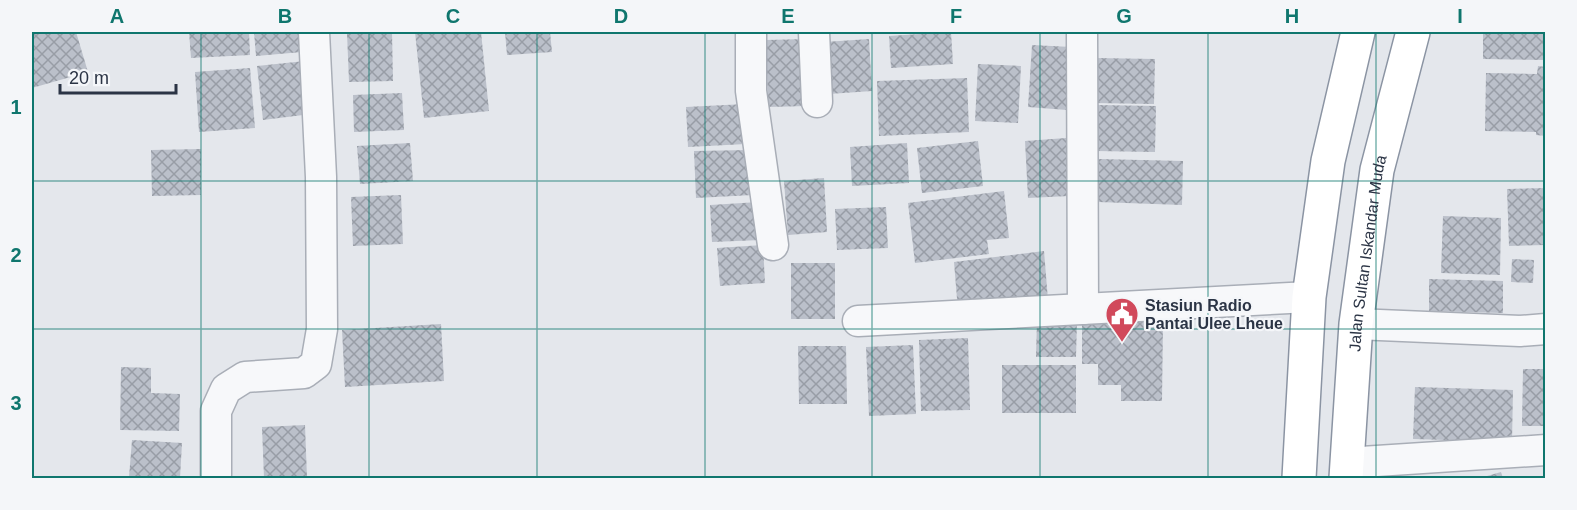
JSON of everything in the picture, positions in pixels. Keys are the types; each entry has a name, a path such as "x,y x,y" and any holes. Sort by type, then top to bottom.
{"highway":[{"path":"1299,478 1309,297 1328,161 1358,32"},
{"name":"Jalan Sultan Iskandar Muda","path":"1346,471 1356,324 1377,170 1413,32"}],"street":[{"path":"216,475 216,411 226,389 245,377 304,373 315,364 322,329 321,200 314,32"},
{"path":"751,32 751,91 773,245"},
{"path":"814,32 817,102"},
{"path":"1082,32 1083,309"},
{"path":"858,321 1309,297"},
{"path":"1356,324 1520,331 1545,329"},
{"path":"1346,471 1545,450"}],"building":[{"path":"32,32 76,32 88,72 32,88"},
{"path":"189,32 249,32 250,55 191,58"},
{"path":"254,32 301,32 302,52 256,56"},
{"path":"392,32 393,81 349,82 347,33"},
{"path":"415,32 481,32 489,111 424,118"},
{"path":"505,32 550,32 552,52 507,55"},
{"path":"951,32 953,64 891,68 889,36"},
{"path":"1483,32 1546,32 1546,60 1483,59"},
{"path":"806,39 808,106 768,107 766,40"},
{"path":"869,39 872,91 829,94 825,42"},
{"path":"1032,45 1071,47 1067,110 1028,107"},
{"path":"1095,58 1155,59 1154,104 1094,103"},
{"path":"305,61 311,114 263,120 257,66"},
{"path":"978,64 1021,66 1018,123 975,121"},
{"path":"1538,66 1546,67 1546,136 1536,135 1536,132 1485,131 1486,73 1537,74"},
{"path":"250,68 255,128 199,132 195,72"},
{"path":"967,78 969,132 879,136 877,81"},
{"path":"402,93 404,130 354,132 353,95"},
{"path":"745,104 746,144 688,147 686,107"},
{"path":"1097,105 1156,106 1155,152 1096,151"},
{"path":"1066,138 1069,196 1028,198 1025,141"},
{"path":"978,141 983,186 922,193 917,148"},
{"path":"410,143 413,181 360,184 357,146"},
{"path":"907,143 909,183 852,186 850,147"},
{"path":"201,149 201,195 152,196 151,150"},
{"path":"748,150 753,195 696,198 694,151"},
{"path":"1099,159 1183,161 1182,205 1098,202"},
{"path":"824,178 827,232 788,235 784,181"},
{"path":"1546,188 1546,245 1509,246 1507,189"},
{"path":"1004,191 1009,238 987,240 989,254 915,263 908,203"},
{"path":"401,195 403,244 353,246 351,197"},
{"path":"759,202 761,240 712,242 710,205"},
{"path":"886,207 888,248 837,250 835,209"},
{"path":"1443,216 1501,218 1500,275 1441,273"},
{"path":"763,245 765,283 720,286 717,248"},
{"path":"1044,251 1048,300 958,311 954,262"},
{"path":"1512,259 1534,260 1533,283 1511,282"},
{"path":"791,263 835,263 835,319 791,319"},
{"path":"1429,279 1503,281 1503,313 1429,311"},
{"path":"1037,320 1077,321 1076,357 1036,357"},
{"name":"Stasiun Radio Pantai Ulee Lheue","path":"1082,322 1163,322 1162,401 1121,401 1121,385 1098,385 1098,364 1082,364"},
{"path":"441,324 444,381 345,387 342,330"},
{"path":"968,338 970,410 921,411 919,340"},
{"path":"913,345 916,414 869,416 866,347"},
{"path":"798,346 846,346 847,404 799,404"},
{"path":"1002,365 1076,365 1076,413 1002,413"},
{"path":"121,367 151,368 151,393 180,394 179,431 120,430"},
{"path":"1523,369 1546,369 1546,426 1522,426"},
{"path":"1415,387 1513,390 1512,442 1413,439"},
{"path":"305,425 307,478 264,478 262,427"},
{"path":"132,440 182,443 180,478 129,477"},
{"path":"1501,472 1503,478 1480,478"}],"place":[{"name":"Stasiun Radio Pantai Ulee Lheue","path":"1122,343"}]}
